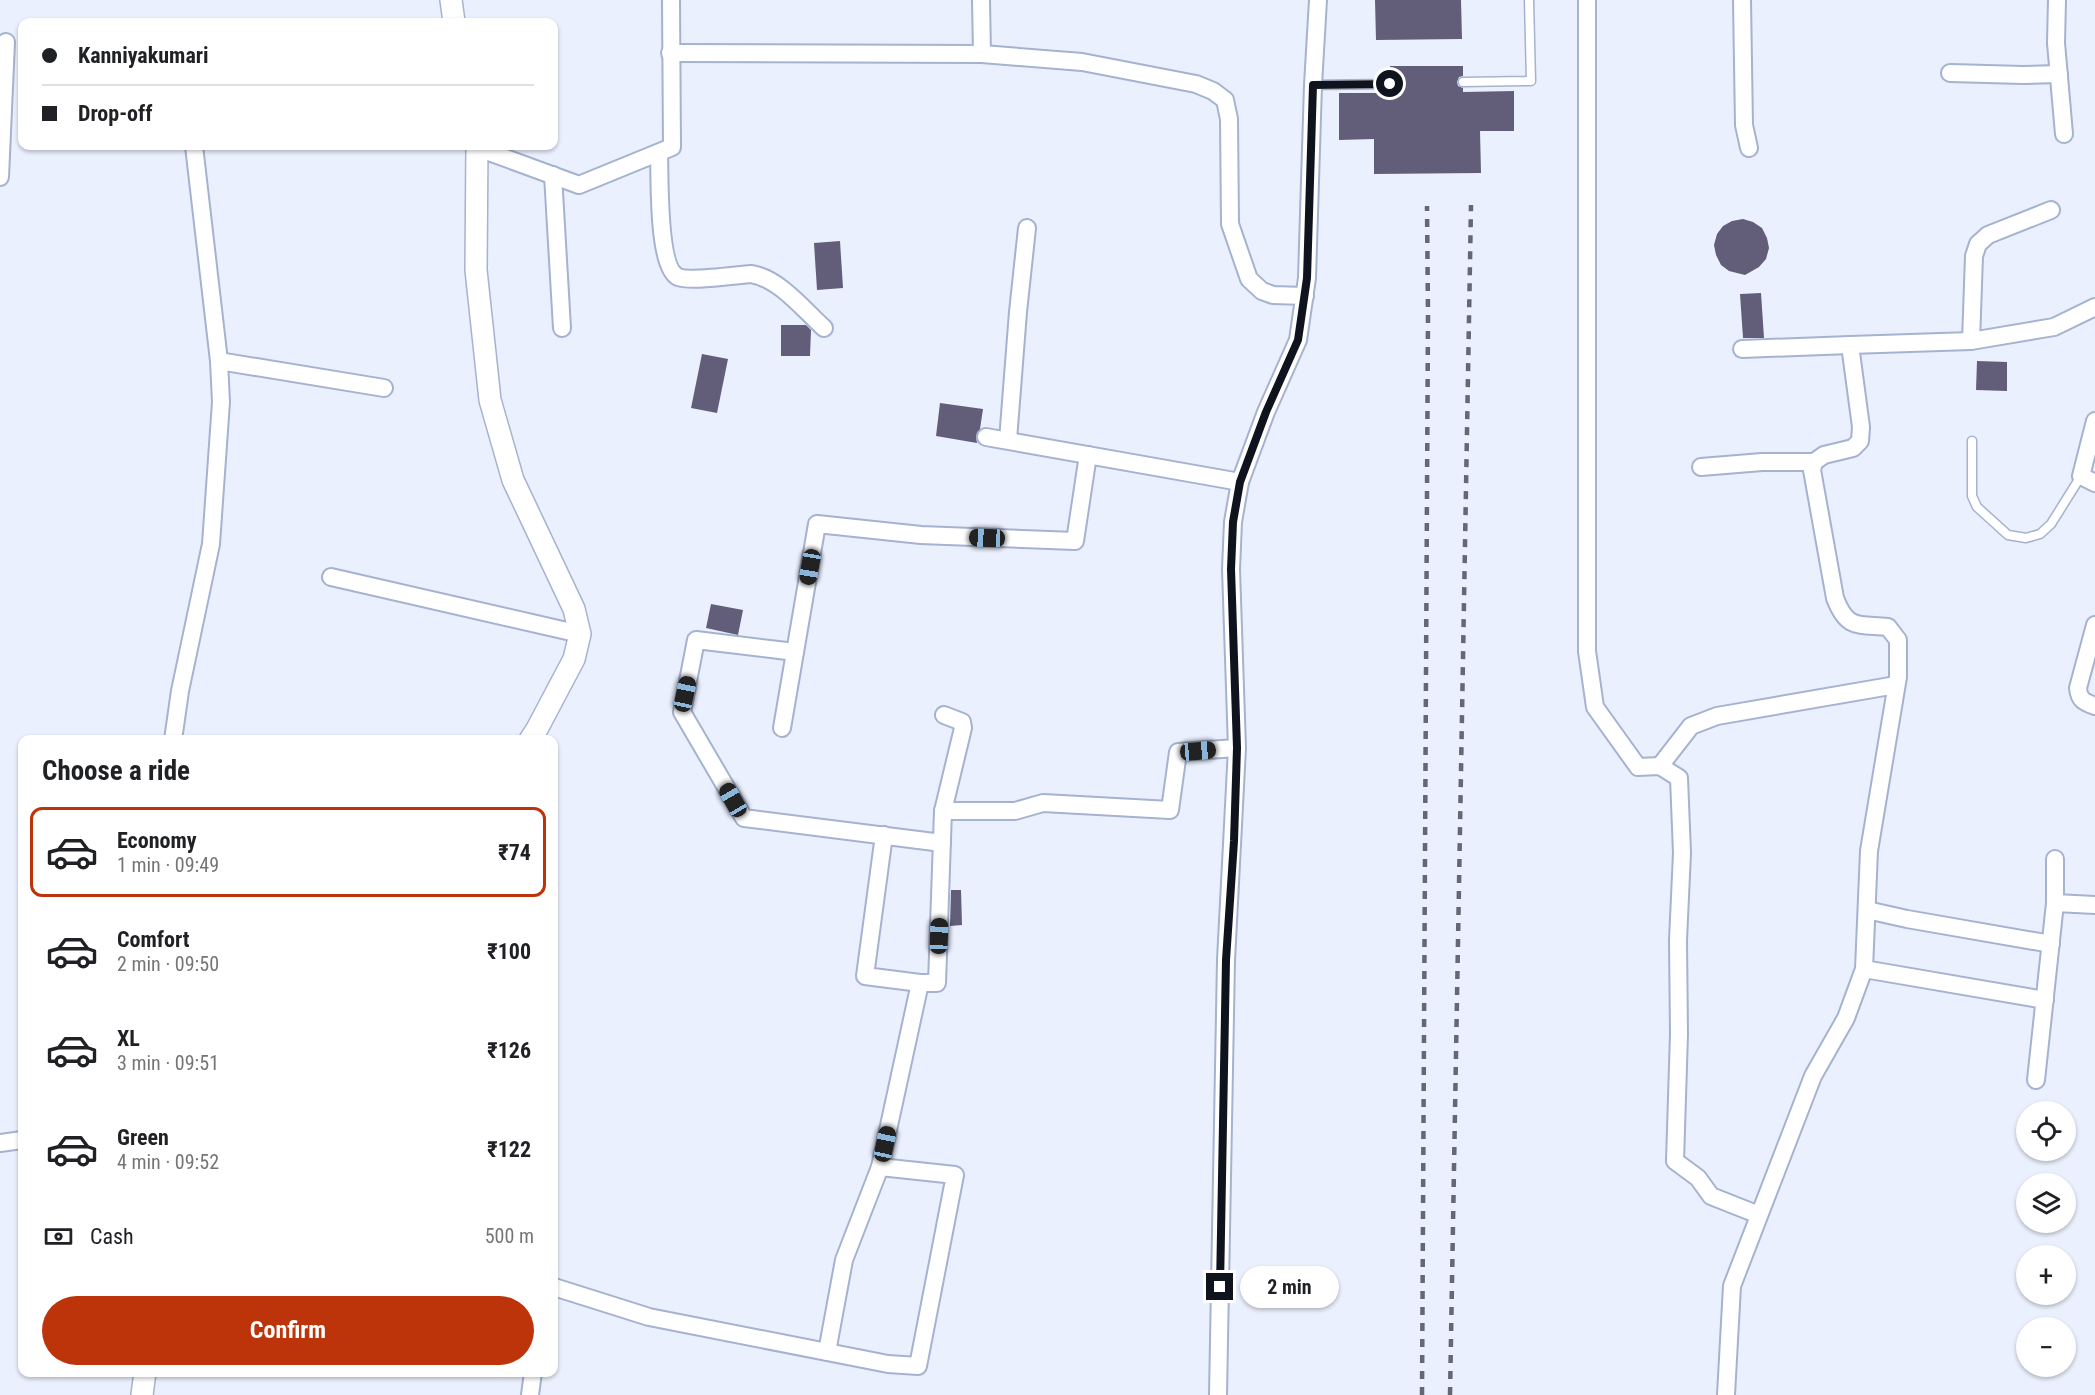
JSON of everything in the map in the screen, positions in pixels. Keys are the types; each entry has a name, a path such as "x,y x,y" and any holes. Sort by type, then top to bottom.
{"street":[{"path":"451,0 453,18"},
{"path":"486,150 579,185 672,147 671,0"},
{"path":"981,0 982,54"},
{"path":"1218,1395 1226,960 1234,841 1237,748 1231,569 1233,522 1240,482 1266,412 1298,340 1307,278 1318,0"},
{"path":"1587,0 1587,651 1595,707 1638,767 1660,766 1679,778 1682,852 1678,940 1679,1034 1675,1161 1698,1178 1711,1196 1759,1215"},
{"path":"1742,0 1744,125 1749,148"},
{"path":"2057,0 2056,43 2064,134"},
{"path":"0,177 10,42"},
{"path":"670,53 982,54 1082,62 1196,84 1213,91 1225,100 1229,118 1230,224 1249,279 1262,291 1273,295 1305,296"},
{"path":"1950,73 2059,74"},
{"path":"174,735 180,691 211,544 221,402 219,361 194,150"},
{"path":"478,150 476,270 490,400 513,480 574,609 580,634 574,659 533,735"},
{"path":"659,153 663,248 668,266 677,276 690,279 752,274 761,276 773,281 824,328"},
{"path":"553,175 562,328"},
{"path":"1971,340 1974,256 1978,244 1988,235 2051,210"},
{"path":"1008,440 1027,228"},
{"path":"1742,349 1971,340 2054,327 2095,306"},
{"path":"1701,467 1762,462 1814,462 1824,455 1853,448 1860,441 1862,427 1850,345"},
{"path":"219,361 384,388"},
{"path":"2088,479 2095,421"},
{"path":"986,437 1240,482"},
{"path":"782,728 817,524 921,535 1075,542 1088,455"},
{"path":"1726,1395 1732,1286 1813,1076 1846,1018 1864,969 1869,851 1896,685 1898,640 1888,627 1850,623 1840,614 1835,598 1812,470 1814,462"},
{"path":"331,577 580,634"},
{"path":"2095,625 2078,687 2078,696 2083,702 2095,706"},
{"path":"795,652 696,640 682,712 744,818 942,843"},
{"path":"1660,766 1692,726 1717,716 1896,685"},
{"path":"884,836 865,976 938,983 943,811 963,728 962,722 958,719 944,715"},
{"path":"943,811 1015,811 1043,803 1170,810 1178,753 1237,748"},
{"path":"2036,1080 2055,903 2055,859"},
{"path":"2055,903 2095,905"},
{"path":"1867,910 1907,920 2051,944"},
{"path":"1864,969 2045,1000"},
{"path":"827,1352 843,1260 880,1167 920,983"},
{"path":"0,1143 18,1141"},
{"path":"558,1288 649,1317 888,1364 918,1366 955,1175 880,1167"},
{"path":"142,1395 144,1377"},
{"path":"530,1395 532,1377"}],"lane":[{"path":"1463,82 1530,81 1529,0"},
{"path":"1313,85 1390,84"},
{"path":"1972,441 1972,496 1977,507 2008,535 2026,538 2040,534 2088,479"}],"building":[{"path":"1375,0 1461,0 1462,39 1376,40"},
{"path":"1390,66 1463,66 1463,76 1459,77 1457,82 1458,86 1463,88 1463,92 1514,91 1514,131 1480,131 1481,173 1374,174 1374,139 1339,140 1339,93 1390,93 1396,83 1390,78"},
{"path":"1743,219 1762,228 1769,248 1766,259 1759,267 1745,275 1729,271 1721,265 1714,245 1717,234 1723,226"},
{"path":"840,241 843,288 817,290 814,243"},
{"path":"1761,293 1764,338 1743,338 1740,294"},
{"path":"781,325 806,325 811,330 810,356 781,356"},
{"path":"702,354 728,359 717,413 691,408"},
{"path":"1977,361 2007,362 2007,391 1976,390"},
{"path":"940,403 983,409 980,429 976,436 977,443 936,436"},
{"path":"711,604 743,610 738,635 706,628"},
{"path":"951,890 961,890 962,925 950,926"}],"railway":[{"path":"1450,1395 1471,205"},
{"path":"1422,1395 1427,206"}],"route":[{"path":"1220,1287 1226,960 1234,841 1237,748 1231,569 1233,522 1240,482 1266,412 1298,340 1307,278 1313,85 1390,84"}]}
